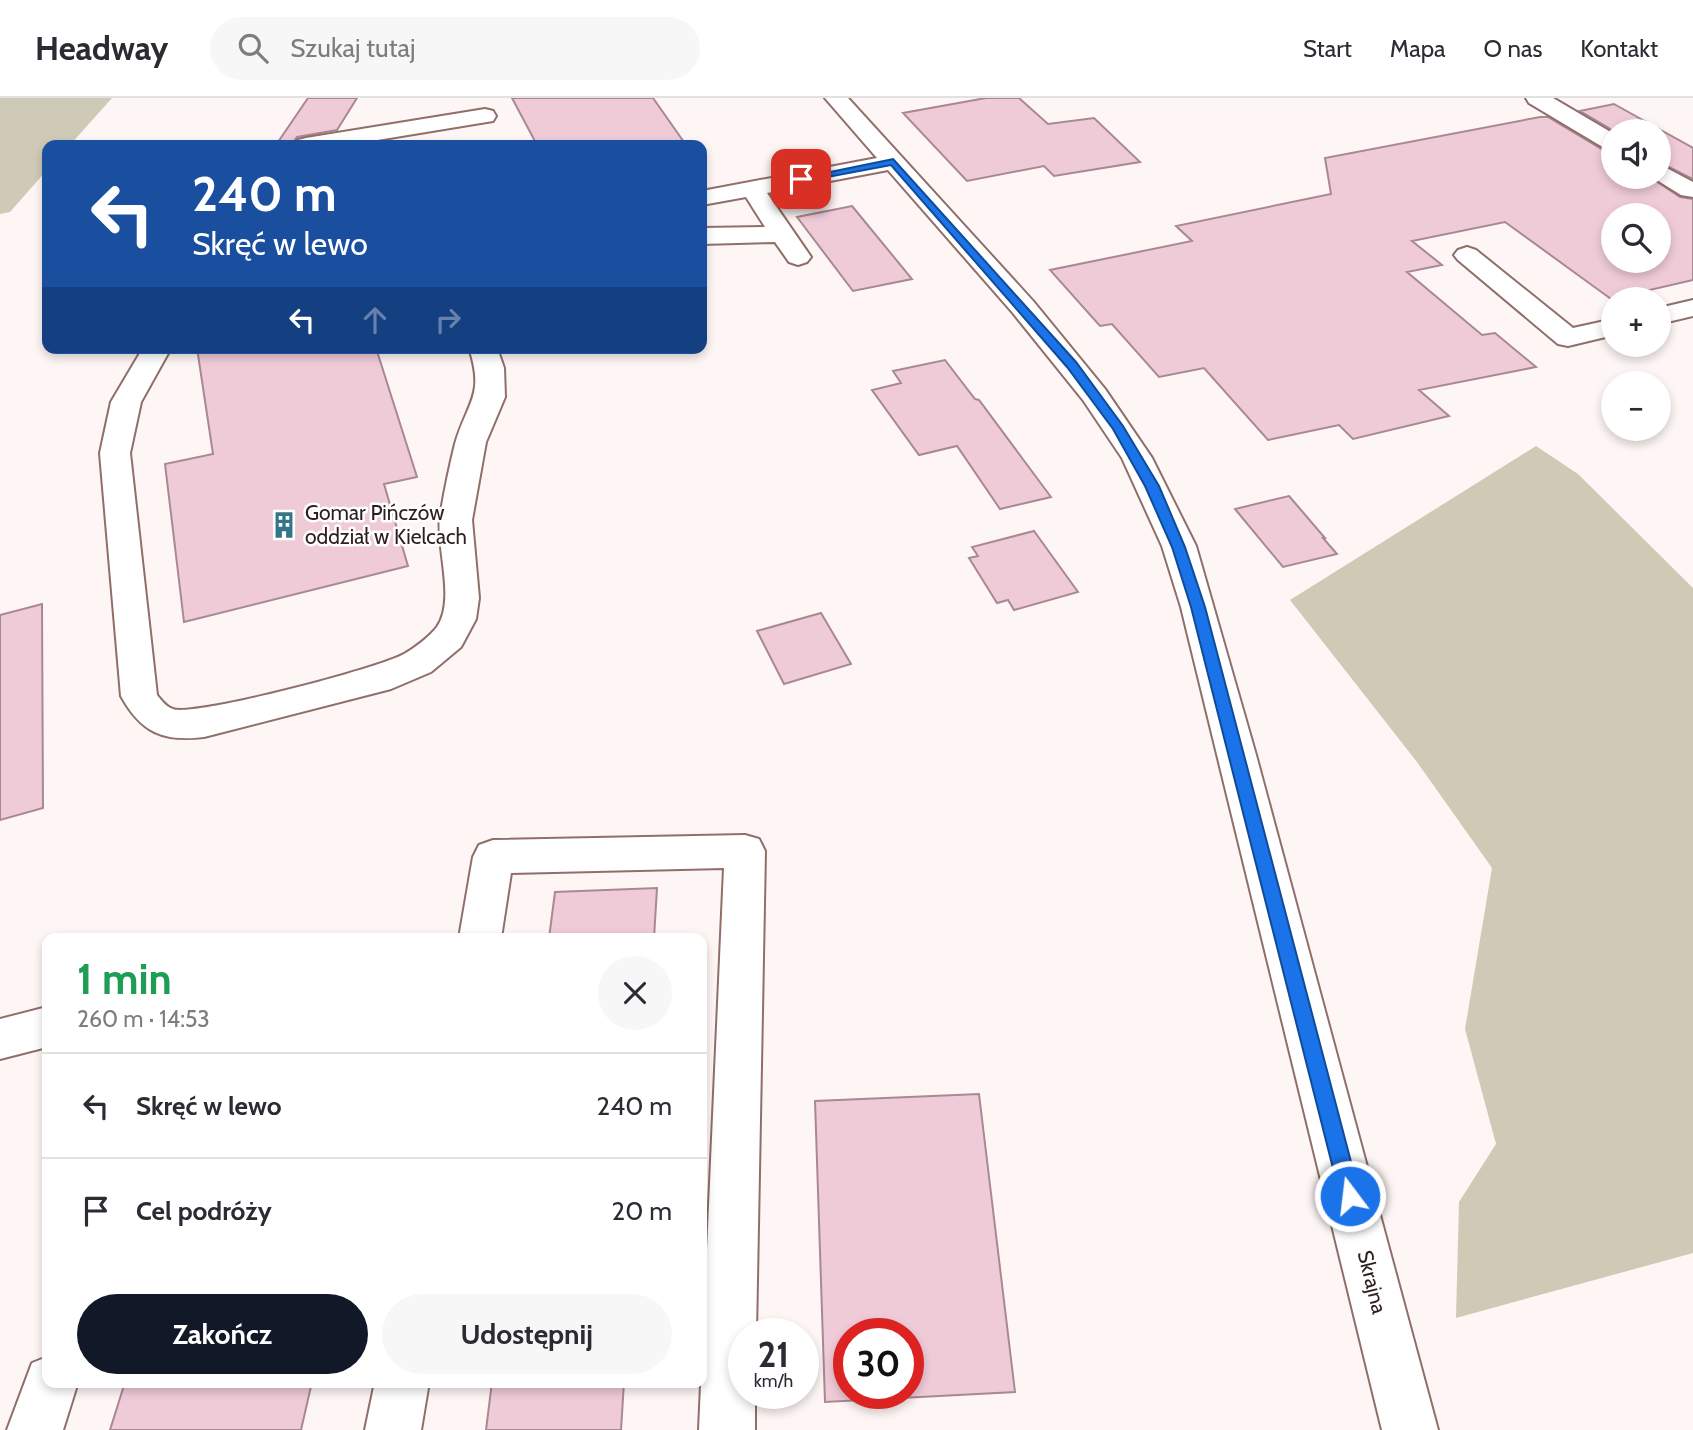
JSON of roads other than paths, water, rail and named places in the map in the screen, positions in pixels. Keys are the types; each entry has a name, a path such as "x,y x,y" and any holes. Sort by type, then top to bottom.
{"street":[{"name":"Skrajna","path":"836,98 1023,307 1096,395 1137,458 1179,547 1230,728 1410,1430"},
{"path":"1537,98 1601,136"},
{"path":"337,140 485,116"},
{"path":"707,197 893,162"},
{"path":"1671,179 1692,190"},
{"path":"752,188 798,257"},
{"path":"707,236 783,234"},
{"path":"1467,254 1568,338 1601,330"},
{"path":"1671,314 1693,309"},
{"path":"154,354 126,402 115,453 139,696 146,710 160,720 181,726 204,723 378,680 418,663 448,638 458,619 462,598 456,520 471,442 490,397 490,368 485,354"},
{"path":"481,933 494,857 745,851 727,1430"},
{"path":"0,1040 42,1028"},
{"path":"35,1430 49,1388"},
{"path":"393,1430 401,1388"}],"place":[{"name":"Gomar Pińczów oddział w Kielcach","path":"284,525"}]}
